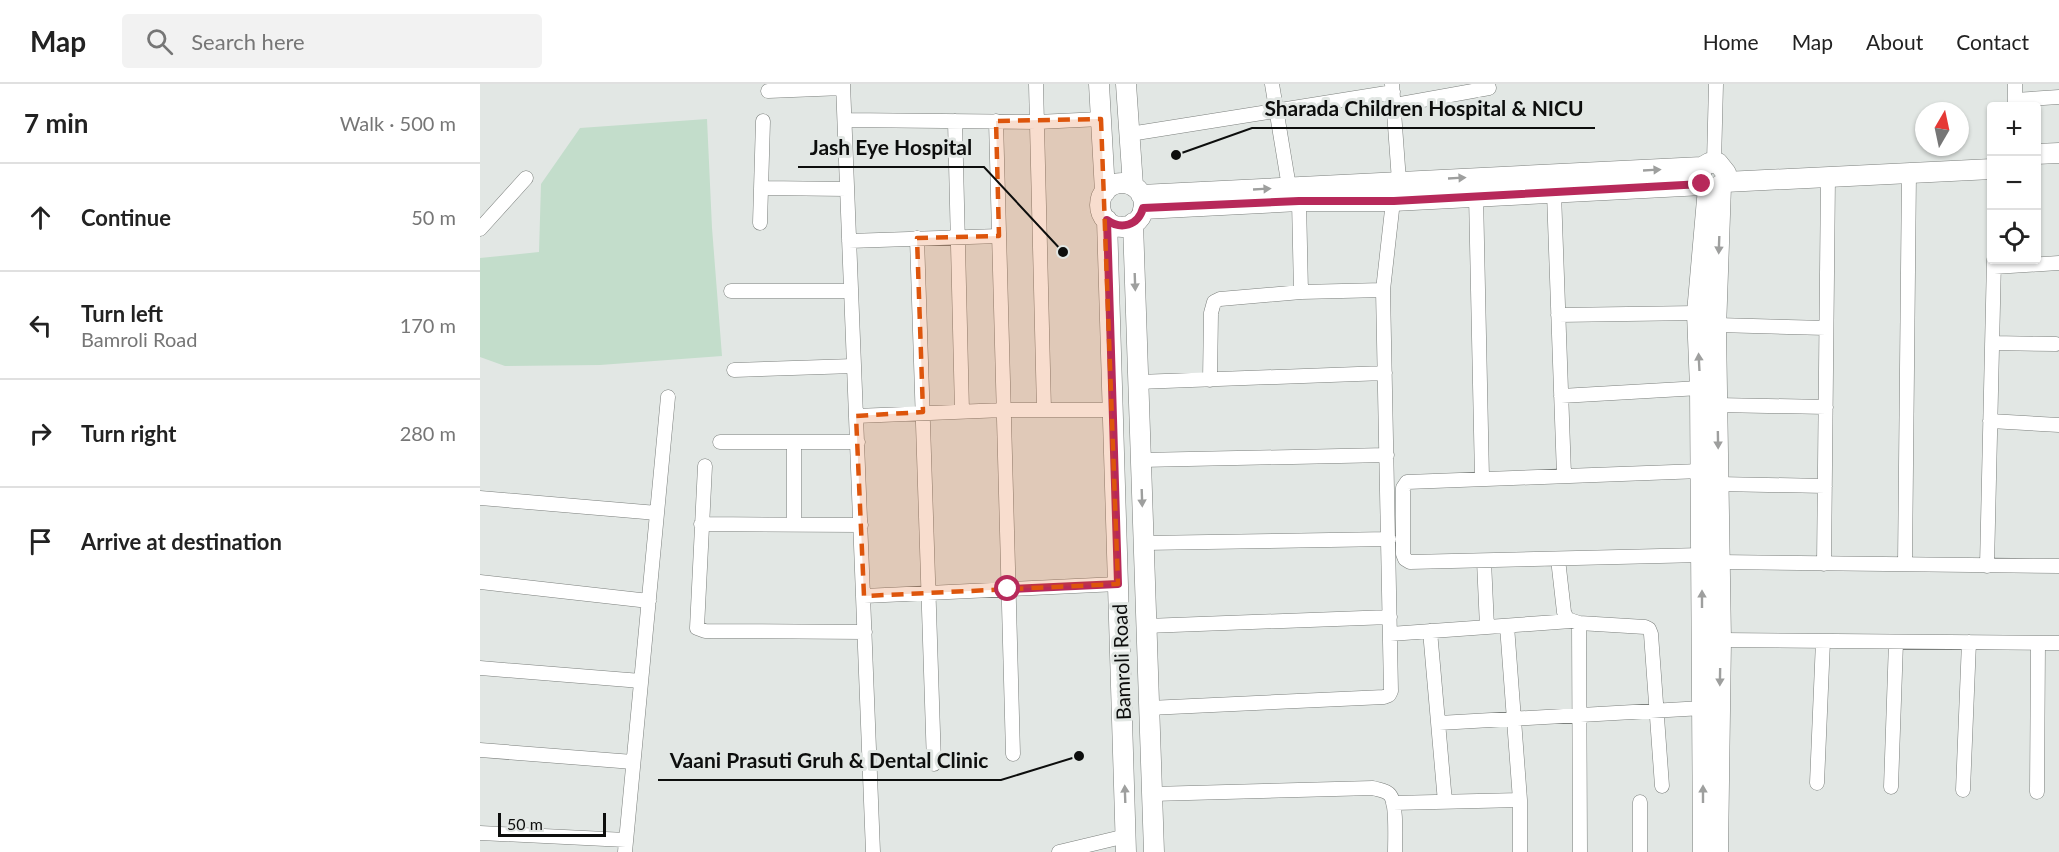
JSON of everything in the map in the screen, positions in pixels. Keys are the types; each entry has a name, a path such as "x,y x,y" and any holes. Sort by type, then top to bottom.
{"street":[{"path":"1036,84 1044,410"},
{"path":"1099,84 1105,192"},
{"path":"1126,84 1138,203 1138,382 1154,852"},
{"path":"1272,84 1294,194 1301,292"},
{"path":"1703,852 1703,708 1711,559 1718,484 1714,177 1716,84"},
{"path":"2015,84 2015,102"},
{"path":"768,91 843,86 873,852"},
{"path":"1130,134 1393,94 1489,88"},
{"path":"1149,708 1384,697 1391,691 1383,290 1394,201 1399,181 1393,94"},
{"path":"2022,102 2059,97"},
{"path":"845,120 1037,122 1101,119"},
{"path":"760,223 763,121"},
{"path":"955,121 962,411"},
{"path":"996,121 1013,754"},
{"path":"2041,154 2059,153"},
{"path":"1294,194 1394,201 1476,195 1554,193 1714,177 1987,156"},
{"path":"2041,167 2059,166"},
{"path":"1138,203 1119,183 1112,185 1105,192 1101,208 1107,220 1118,226 1138,203 1294,194 1399,181 1828,177 1987,169"},
{"path":"1905,564 1909,173"},
{"path":"1714,177 1697,313 1701,471 1720,640 1718,852"},
{"path":"1824,564 1828,177"},
{"path":"480,229 526,178"},
{"path":"761,188 847,189"},
{"path":"1554,193 1564,475"},
{"path":"1476,195 1482,478"},
{"name":"Bamroli Road","path":"1107,220 1126,844"},
{"path":"849,241 999,236"},
{"path":"917,238 933,764"},
{"path":"2041,263 2059,263"},
{"path":"1987,566 1994,264"},
{"path":"1210,380 1211,313 1214,302 1225,298 1301,292 1383,290"},
{"path":"731,291 852,291"},
{"path":"1558,315 1697,313"},
{"path":"1716,325 1827,328"},
{"path":"1992,344 2056,344"},
{"path":"734,370 854,366"},
{"path":"1138,382 1385,373"},
{"path":"1561,396 1700,388"},
{"path":"480,833 626,846 668,397"},
{"path":"1717,405 1826,407"},
{"path":"856,416 1004,410 1113,410"},
{"path":"1990,421 2059,426"},
{"path":"720,442 858,442"},
{"path":"794,442 794,524"},
{"path":"1141,460 1387,455"},
{"path":"705,466 697,628 700,631 865,632"},
{"path":"1701,471 1411,481 1404,484 1403,554 1410,562 1711,559 1824,564 2059,566"},
{"path":"1718,484 1825,486"},
{"path":"480,498 657,513"},
{"path":"701,524 861,525"},
{"path":"1144,543 1389,539"},
{"path":"1558,559 1564,612 1566,619 1575,622"},
{"path":"1484,561 1486,627"},
{"path":"480,582 649,601"},
{"path":"864,596 1118,584"},
{"path":"1146,627 1390,617"},
{"path":"1390,634 1575,622 1640,626 1649,629 1662,786"},
{"path":"1575,622 1580,714 1580,852"},
{"path":"1507,626 1520,800 1521,852"},
{"path":"1430,631 1445,802"},
{"path":"1720,640 2059,643"},
{"path":"1817,783 1822,641"},
{"path":"1891,787 1896,642"},
{"path":"1963,790 1969,642"},
{"path":"2037,792 2038,643"},
{"path":"480,668 641,681"},
{"path":"1438,723 1703,708"},
{"path":"480,750 633,762"},
{"path":"1152,794 1383,790 1390,795 1393,803 1395,852"},
{"path":"1393,803 1520,800"},
{"path":"1640,802 1640,852"},
{"path":"1059,852 1126,844"}],"highlighted area":[{"path":"1101,119 1118,584 864,596 856,416 923,412 917,238 999,236 996,121"}],"green space":[{"path":"707,119 712,228 722,356 600,365 505,366 480,357 480,258 539,252 541,184 580,128"}],"place":[{"name":"Sharada Children Hospital & NICU","path":"1176,155"},
{"name":"Jash Eye Hospital","path":"1063,252"},
{"name":"Vaani Prasuti Gruh & Dental Clinic","path":"1079,756"}],"route":[{"path":"1008,589 1118,584 1107,220 1118,226 1126,226 1139,219 1143,208 1299,201 1394,201 1702,184"}]}
